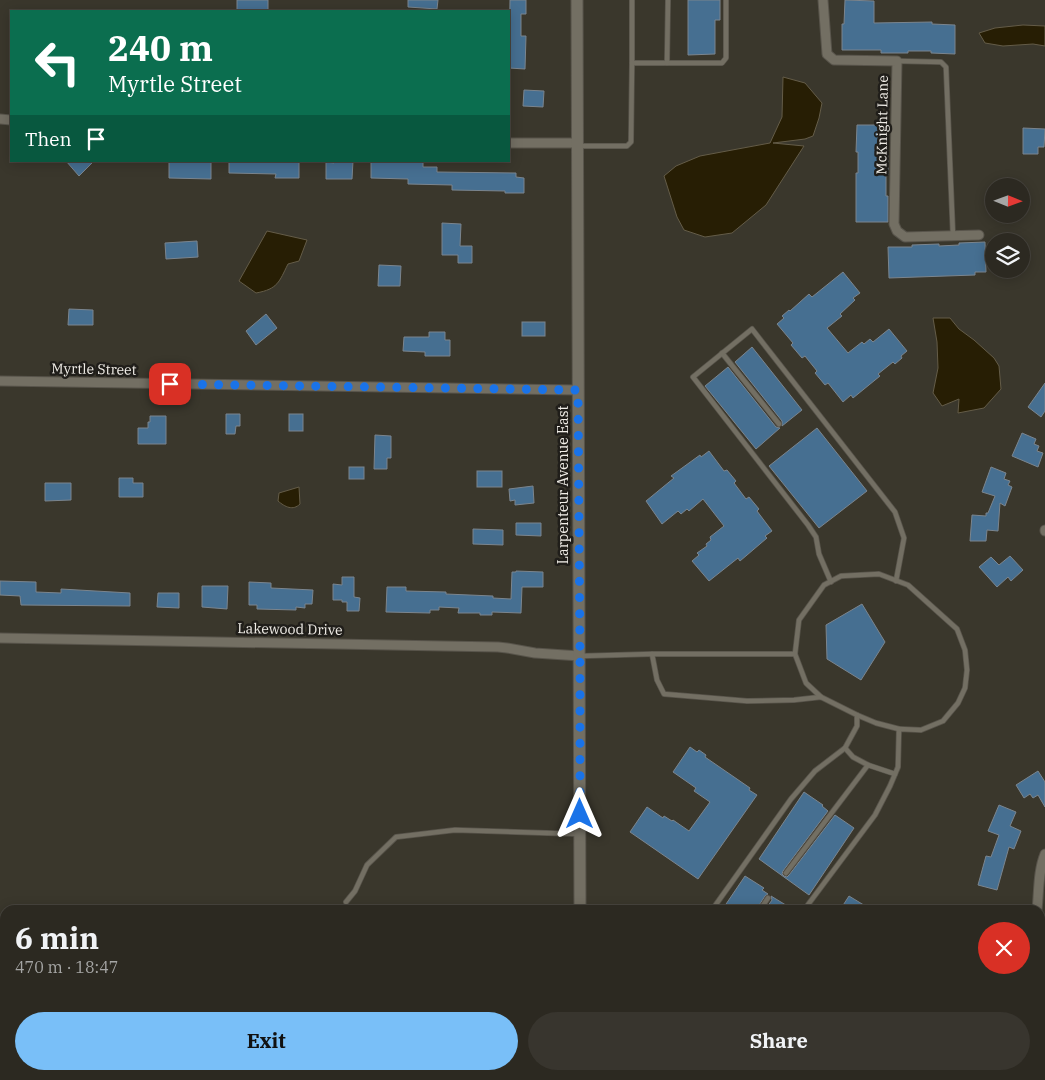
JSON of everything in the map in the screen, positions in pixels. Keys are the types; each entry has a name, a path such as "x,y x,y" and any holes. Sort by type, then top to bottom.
{"street":[{"name":"Larpenteur Avenue East","path":"577,0 580,905"},
{"name":"McKnight Lane","path":"823,0 827,54 834,60 897,61 894,224 897,231 905,237 979,235"},
{"path":"510,143 577,144"},
{"name":"Myrtle Street","path":"0,382 578,390"},
{"name":"Lakewood Drive","path":"0,638 498,647 535,653 580,656"},
{"path":"1037,905 1040,874 1045,854"}],"lane":[{"path":"577,144 627,146 631,142 632,0"},
{"path":"668,0 668,63"},
{"path":"632,63 722,63 726,58 726,0"},
{"path":"897,61 942,62 946,67 953,236"},
{"path":"830,582 819,554 816,537 808,525 693,377 752,329 895,512 904,538 896,581"},
{"path":"722,353 780,424"},
{"path":"880,574 908,585 957,628 966,650 967,670 965,688 958,703 943,721 921,730 899,729 876,723 821,697 806,683 795,654 799,620 824,585 830,582 841,576 880,574"},
{"path":"652,654 657,680 664,694 747,701 794,700 821,697"},
{"path":"580,656 795,654"},
{"path":"716,905 790,799 815,771 845,748 857,726 857,715"},
{"path":"808,905 875,815 898,767 899,729"},
{"path":"845,748 853,757 868,765 895,774"},
{"path":"786,872 868,765"},
{"path":"346,902 355,891 366,864 396,837 455,830 580,834"},
{"path":"763,905 768,898"}],"shaded area":[{"path":"1023,25 1045,26 1045,46 1033,44 1003,46 985,43 979,33 995,28"},
{"path":"783,77 805,83 822,103 813,136 805,139 773,143 804,146 766,205 732,233 705,237 684,230 677,217 664,176 676,166 700,156 770,143 782,117"},
{"path":"267,231 307,240 299,261 288,264 277,284 256,293 239,281"},
{"path":"933,318 950,318 959,329 994,358 999,366 1001,389 984,408 958,413 959,399 942,406 933,393 938,368 937,342"},
{"path":"299,487 300,504 297,506 289,507 278,501 279,493"}],"building":[{"path":"237,0 268,0 268,10 237,10"},
{"path":"408,0 438,0 437,9 408,7"},
{"path":"510,0 526,0 526,14 521,14 521,36 526,36 525,69 510,68"},
{"path":"688,0 720,0 720,20 715,20 715,54 688,55"},
{"path":"845,0 874,1 874,23 932,22 932,24 955,25 955,54 931,53 931,51 881,53 881,50 842,50 842,24 844,24"},
{"path":"524,90 544,91 543,107 523,106"},
{"path":"857,125 886,125 886,149 888,149 886,196 888,196 888,222 856,222"},
{"path":"1023,128 1045,129 1044,147 1038,147 1038,154 1023,154"},
{"path":"67,162 93,162 79,176"},
{"path":"169,162 211,162 211,179 169,178"},
{"path":"229,162 299,162 299,178 275,178 276,174 229,173"},
{"path":"326,162 353,162 352,179 326,179"},
{"path":"371,162 423,162 423,167 437,167 437,172 516,173 516,177 524,178 524,193 452,190 452,185 408,184 408,179 371,178"},
{"path":"442,223 461,224 460,246 472,246 472,263 458,263 458,255 442,255"},
{"path":"197,241 198,257 166,259 165,243"},
{"path":"985,242 985,272 975,272 975,275 889,278 888,247 939,244 939,246 959,245 959,243"},
{"path":"379,265 401,266 400,286 378,286"},
{"path":"843,272 860,293 853,298 855,300 840,314 842,316 827,328 848,353 862,342 864,344 870,339 873,342 889,329 907,351 901,356 902,358 895,364 893,362 878,374 880,376 853,398 851,395 843,402 828,383 825,385 815,373 817,371 805,356 802,358 791,345 793,343 777,324 784,318 782,316 809,294 812,297"},
{"path":"69,309 93,310 93,325 68,325"},
{"path":"266,314 277,328 256,345 246,331"},
{"path":"522,322 545,322 545,336 522,336"},
{"path":"429,332 445,332 445,340 450,340 450,356 425,356 425,352 403,351 404,337 429,337"},
{"path":"752,347 802,410 782,426 782,421 735,362"},
{"path":"728,367 776,427 780,428 756,449 705,386"},
{"path":"1045,383 1045,411 1041,417 1028,407"},
{"path":"226,414 240,414 240,426 236,426 235,434 226,434"},
{"path":"289,414 303,414 303,431 289,431"},
{"path":"150,416 166,416 166,444 138,444 138,428 148,428"},
{"path":"817,428 867,491 819,528 769,466"},
{"path":"1022,433 1036,439 1034,444 1039,446 1037,451 1043,453 1038,467 1012,456"},
{"path":"375,435 391,436 391,458 387,458 387,469 374,469"},
{"path":"709,451 724,471 727,470 736,481 734,483 746,499 749,497 759,509 757,511 772,531 765,536 767,538 740,561 738,558 709,581 692,561 699,555 697,553 707,546 706,544 711,540 710,537 724,526 703,499 689,511 687,509 681,514 678,511 662,524 646,501 674,478 671,476 700,455 701,457"},
{"path":"349,467 364,467 364,479 349,479"},
{"path":"991,467 1006,473 1004,479 1010,481 1008,485 1012,487 1005,506 1000,503 998,531 987,530 986,541 970,541 972,515 986,516 995,496 982,492"},
{"path":"477,471 502,471 502,487 477,487"},
{"path":"119,478 133,478 133,483 143,483 143,497 119,497"},
{"path":"45,483 71,483 71,500 45,501"},
{"path":"533,486 534,503 515,505 515,500 510,501 509,489"},
{"path":"516,523 541,523 541,536 516,535"},
{"path":"473,529 503,530 503,545 473,544"},
{"path":"1010,556 1023,570 1011,581 1008,577 997,587 979,567 991,557 999,565"},
{"path":"512,572 543,572 543,587 522,587 521,613 492,612 492,615 480,615 480,613 458,613 459,608 439,607 439,610 430,610 430,613 386,612 387,587 406,587 406,591 446,592 446,594 493,596 493,598 511,599"},
{"path":"342,577 354,577 354,597 360,598 359,611 347,611 347,602 333,600 333,584 342,585"},
{"path":"0,581 36,582 36,592 61,593 61,589 130,593 130,606 21,605 20,596 0,595"},
{"path":"249,582 271,583 271,588 313,590 312,604 305,604 305,608 296,607 296,610 257,609 257,605 249,605"},
{"path":"202,586 228,586 227,609 202,607"},
{"path":"158,593 179,593 179,608 157,607"},
{"path":"862,604 885,642 861,680 827,659 826,625"},
{"path":"690,747 706,755 705,757 750,788 749,790 757,795 698,879 630,832 647,807 663,818 664,816 673,820 689,831 710,802 694,791 696,788 673,772"},
{"path":"1038,771 1045,782 1045,807 1038,795 1033,798 1030,794 1024,798 1016,785"},
{"path":"804,792 823,805 828,811 783,871 782,874 784,876 787,877 789,875 835,815 854,828 809,895 759,859"},
{"path":"999,805 1016,812 1010,826 1021,831 1014,849 1009,847 997,890 978,885 986,856 991,857 999,835 988,831"},
{"path":"745,876 764,888 762,890 768,894 759,905 725,905"},
{"path":"771,896 786,905 768,905 772,900"},
{"path":"849,896 864,905 843,905"}],"route":[{"path":"170,384 578,390 580,814"}]}
